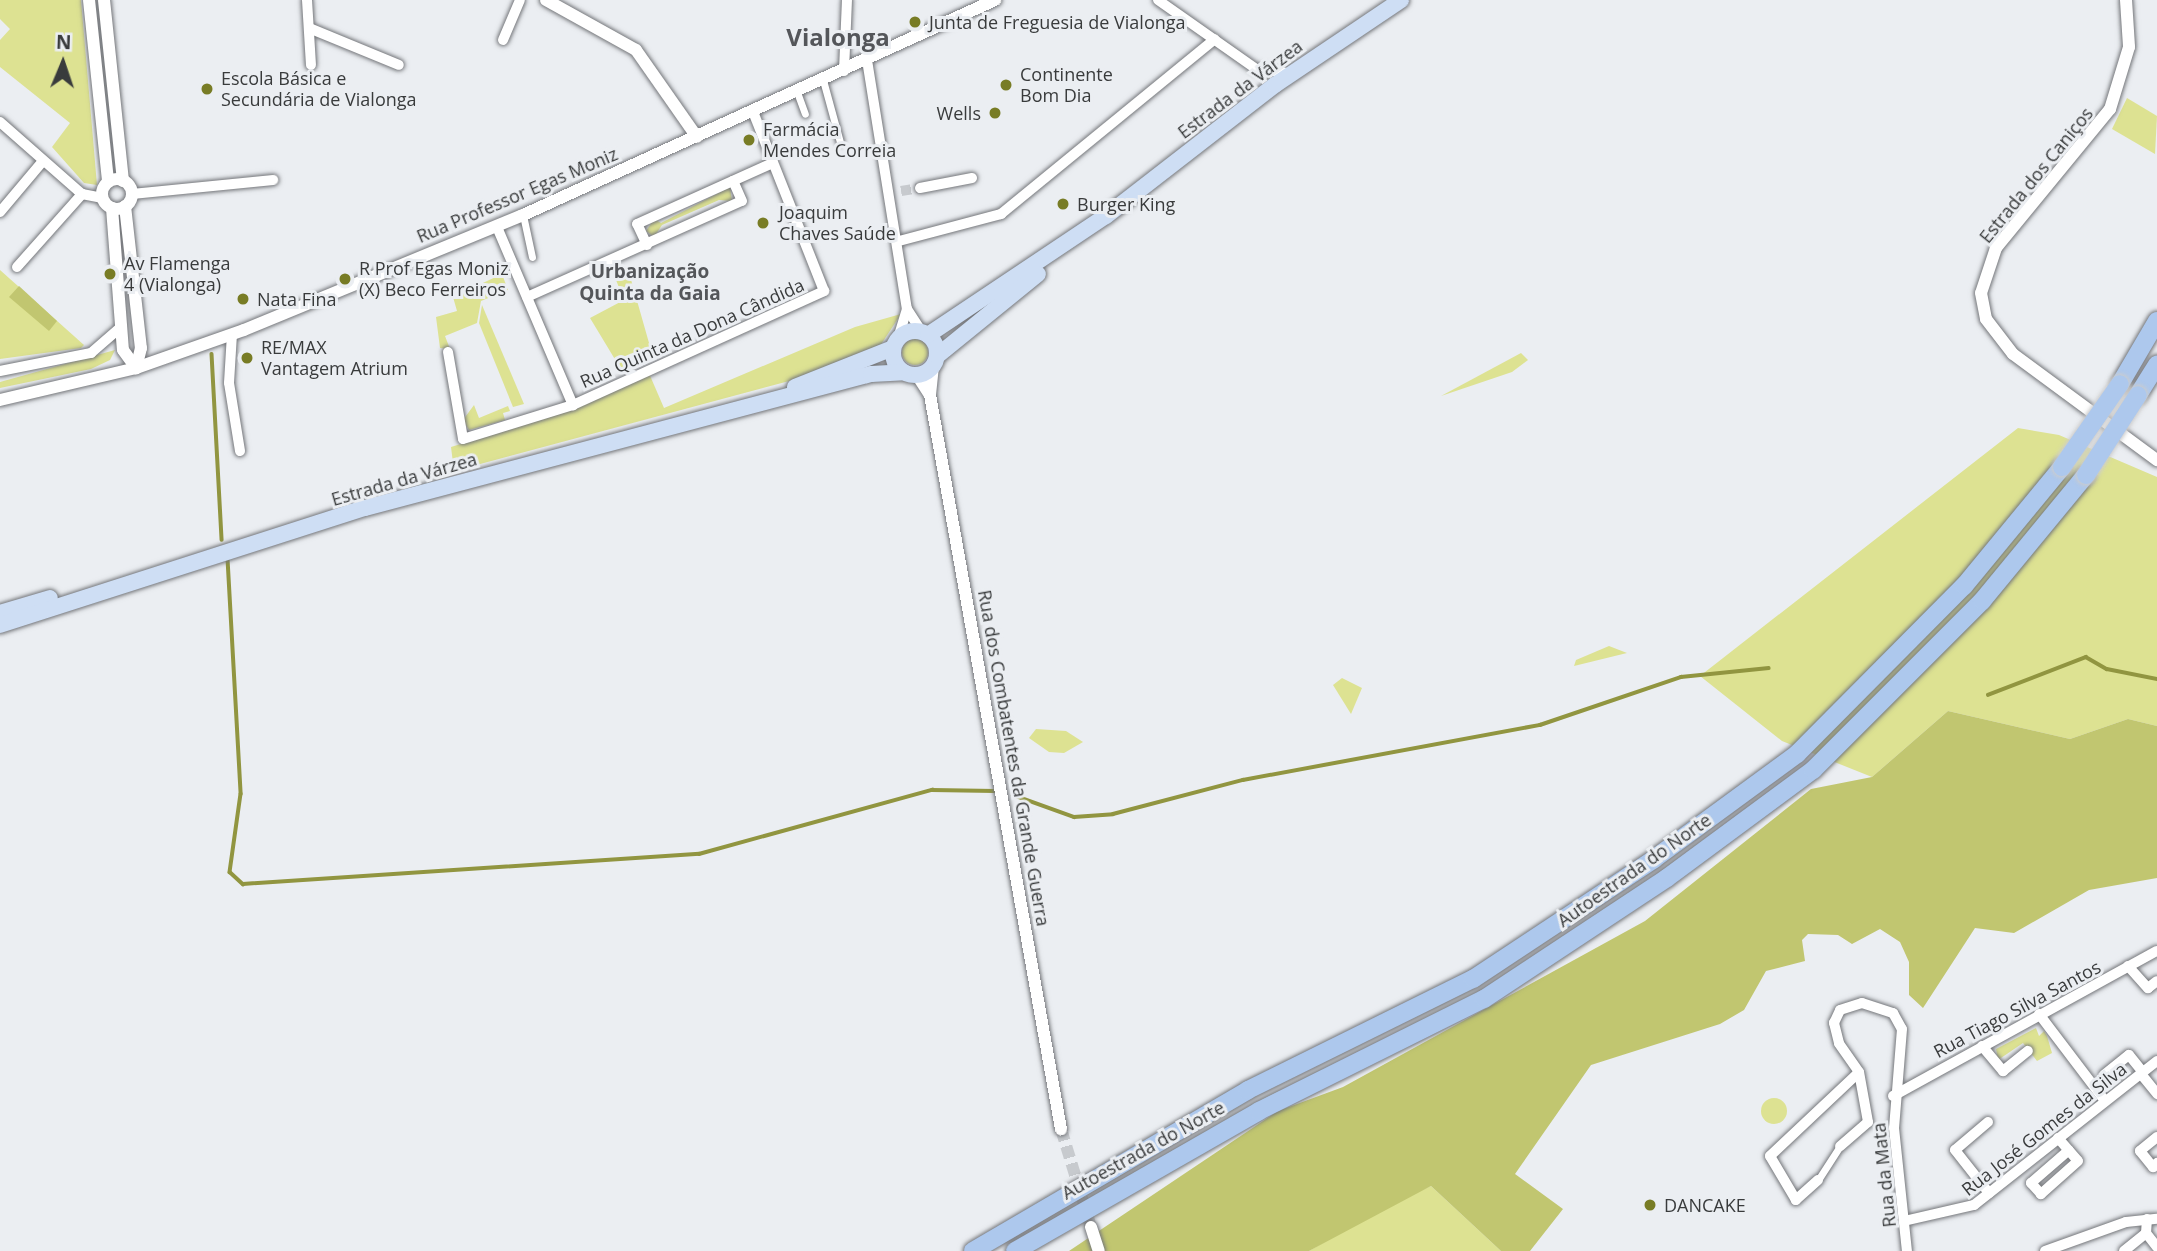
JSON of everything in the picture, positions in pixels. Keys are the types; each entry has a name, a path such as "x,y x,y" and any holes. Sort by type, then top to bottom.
{"highway":[{"name":"Autoestrada do Norte","path":"973,1251 1248,1090 1473,979 1654,859 1797,754 1964,586 2062,467 2120,384 2157,321"},
{"name":"Autoestrada do Norte","path":"1015,1251 1259,1111 1484,999 1667,878 1813,770 1982,601 2086,475 2157,364"}],"main road":[{"name":"Estrada da Várzea","path":"0,625 365,508 690,420 911,373 935,361 1107,216 1259,97 1401,0"},
{"name":"Estrada da Várzea","path":"690,420 925,334 1107,216"},
{"path":"925,334 935,361"},
{"path":"895,345 911,373"},
{"name":"Estrada da Várzea","path":"0,613 131,582"}],"street":[{"path":"89,0 108,182 103,198"},
{"path":"104,0 123,181 132,194"},
{"path":"307,0 311,65"},
{"path":"503,40 520,0"},
{"path":"844,71 847,0"},
{"name":"Rua Professor Egas Moniz","path":"0,400 136,368 232,334 497,227 995,0"},
{"path":"1158,0 1256,69 1278,75 1296,70"},
{"name":"Estrada dos Caniços","path":"2126,0 2129,47 2110,109 1996,248 1981,293 1986,319 2013,354 2157,460"},
{"path":"554,2 636,50 697,137"},
{"path":"309,28 399,65"},
{"path":"899,241 1000,214 1215,39"},
{"path":"867,60 895,191 906,309 895,345"},
{"path":"1256,69 1262,80 1259,97"},
{"path":"822,80 840,142"},
{"path":"797,92 805,114"},
{"path":"646,245 637,224 773,163 753,112"},
{"path":"0,122 82,194 103,198 119,207"},
{"path":"0,212 43,161"},
{"name":"Rua Quinta da Dona Cândida","path":"448,352 463,439 573,405 824,291 773,163"},
{"path":"920,188 972,178"},
{"path":"136,368 123,350 119,207 132,194 273,180"},
{"path":"108,182 123,181"},
{"path":"527,297 742,201 733,181"},
{"path":"17,267 82,194"},
{"path":"119,207 141,348 136,368"},
{"path":"523,215 533,257"},
{"path":"497,227 573,405"},
{"path":"906,309 925,334"},
{"path":"0,371 91,353 121,327"},
{"path":"232,334 229,383 240,451"},
{"path":"141,348 161,360"},
{"path":"110,375 123,350"},
{"name":"Rua dos Combatentes da Grande Guerra","path":"935,361 929,395 1061,1129"},
{"name":"Rua dos Combatentes da Grande Guerra","path":"911,373 929,395"},
{"name":"Rua Tiago Silva Santos","path":"1893,1096 2157,951"},
{"path":"2128,967 2148,988 2157,981"},
{"name":"Rua da Mata","path":"1859,1072 1839,1043 1834,1023 1840,1010 1861,1003 1893,1013 1902,1029 1893,1096 1907,1251"},
{"path":"2039,1014 2105,1101"},
{"path":"1982,1046 2003,1071 2028,1051"},
{"path":"2104,1076 2129,1055 2157,1094"},
{"name":"Rua José Gomes da Silva","path":"1904,1221 1965,1210 2157,1061"},
{"path":"1859,1072 1868,1122 1840,1146 1818,1180 1796,1200 1770,1156 1859,1072"},
{"path":"1988,1122 1955,1150 1989,1193"},
{"path":"2157,1137 2140,1151 2153,1167 2157,1163"},
{"path":"2059,1138 2069,1150 2078,1161 2040,1194 2031,1183 2069,1150"},
{"path":"2124,1251 2146,1233 2152,1219"},
{"path":"2045,1251 2071,1238 2152,1219"},
{"path":"1091,1227 1099,1251"},
{"path":"2146,1233 2156,1249"}],"green space":[{"path":"0,0 81,0 97,185 84,183 52,147 70,123 0,67 0,40 10,29 0,19"},
{"path":"2127,98 2157,116 2155,154 2112,129"},
{"path":"730,187 732,201 719,200 662,225 654,237 646,231 654,219 661,223"},
{"path":"628,269 653,357 622,371 590,318 624,300 614,275"},
{"path":"0,270 84,345 81,348 0,359"},
{"path":"502,274 508,290 481,301 477,323 445,336 450,349 440,348 436,317 457,311 453,297"},
{"path":"19,286 57,321 49,331 9,297"},
{"path":"482,305 524,404 513,407 479,323"},
{"path":"901,314 880,346 808,376 454,471 451,447 579,407 648,371 664,408 855,327"},
{"path":"915,339 924,343 928,352 924,361 915,365 906,361 902,352 906,343"},
{"path":"115,350 110,360 91,369 0,388 0,382"},
{"path":"1521,353 1528,360 1512,372 1441,396"},
{"path":"474,405 479,418 508,406 510,411 503,413 505,420 469,430 463,420"},
{"path":"2018,428 2059,435 2157,477 2157,726 2128,719 2070,739 1948,711 1872,777 1782,741 1700,676"},
{"path":"1609,646 1627,653 1574,666 1576,660"},
{"path":"1342,678 1362,688 1351,714 1333,685"},
{"path":"1948,711 2070,739 2128,719 2157,726 2157,878 2089,890 2014,933 1975,928 1923,1008 1909,995 1909,962 1900,942 1880,929 1852,944 1838,935 1808,934 1802,940 1805,961 1766,971 1744,1010 1720,1024 1591,1065 1515,1174 1563,1209 1530,1251 1501,1251 1431,1186 1309,1251 1069,1251 1278,1111 1343,1087 1645,921 1811,789 1872,777"},
{"path":"1036,729 1066,731 1083,742 1064,753 1049,752 1029,738"},
{"path":"2036,1028 2039,1036 2044,1031 2052,1053 2037,1061 2023,1043 1998,1060 1996,1049"},
{"path":"1774,1098 1783,1102 1787,1111 1783,1120 1774,1124 1765,1120 1761,1111 1765,1102"},
{"path":"1431,1186 1501,1251 1309,1251 1381,1209"}],"waterway":[{"path":"212,354 222,540"},
{"path":"228,559 241,794 230,872 243,884 699,854 932,790 995,791"},
{"path":"1988,695 2086,657 2107,669 2157,679"},
{"path":"1013,795 1074,817 1113,814 1243,780 1540,725 1681,677 1769,668"}],"tunnel":[{"path":"901,191 920,188"},
{"path":"1061,1129 1091,1227"}],"place":[{"name":"Junta de Freguesia de Vialonga","path":"915,22"},
{"name":"Continente Bom Dia","path":"1006,85"},
{"name":"Escola Básica e Secundária de Vialonga","path":"207,89"},
{"name":"Wells","path":"995,113"},
{"name":"Farmácia Mendes Correia","path":"749,140"},
{"name":"Burger King","path":"1063,204"},
{"name":"Joaquim Chaves Saúde","path":"763,223"},
{"name":"Av Flamenga 4 (Vialonga)","path":"110,274"},
{"name":"R Prof Egas Moniz (X) Beco Ferreiros","path":"345,279"},
{"name":"Nata Fina","path":"243,299"},
{"name":"RE/MAX Vantagem Atrium","path":"247,358"},
{"name":"DANCAKE","path":"1650,1205"}],"district":[{"name":"Vialonga","path":"838,37"},
{"name":"Urbanização Quinta da Gaia","path":"650,283"}]}
